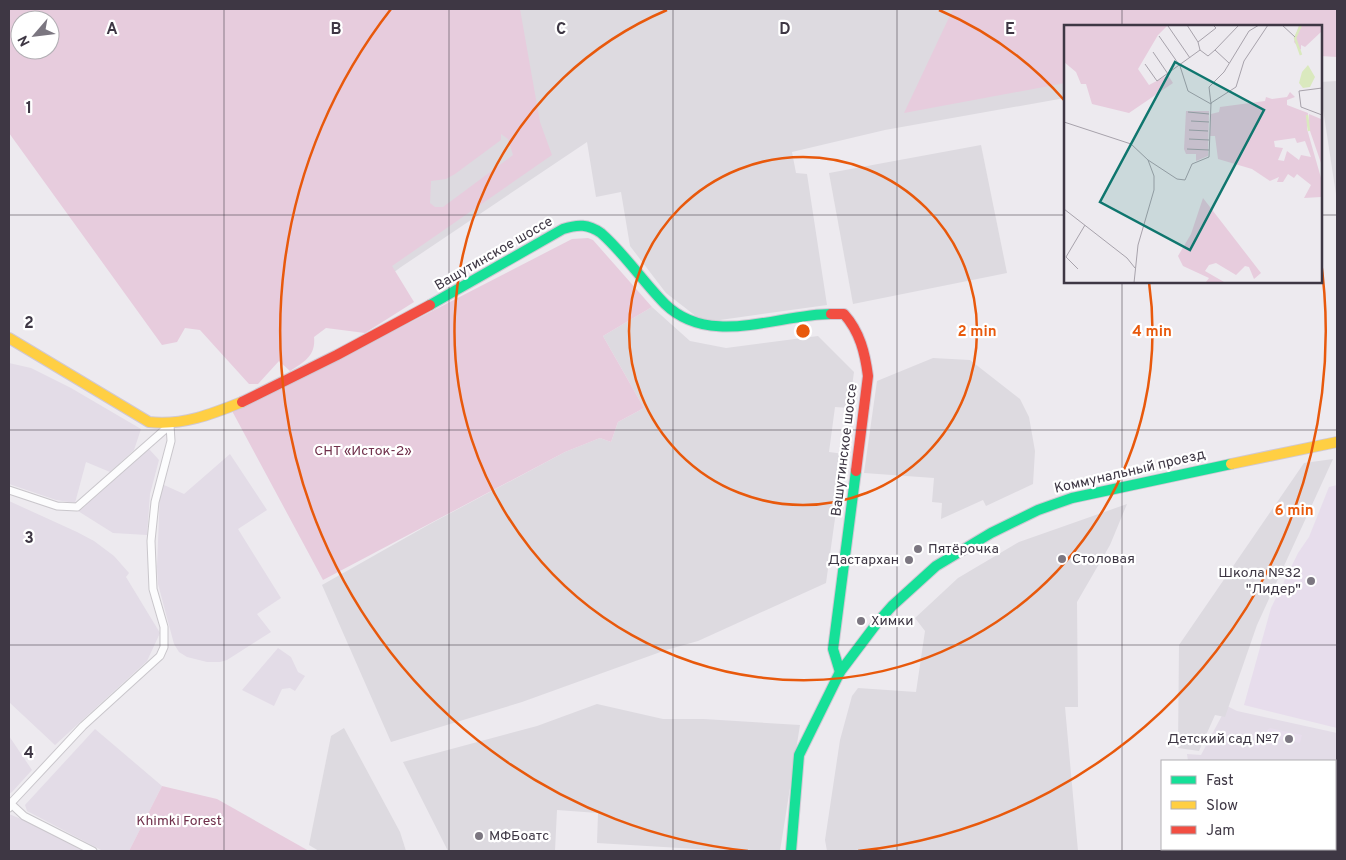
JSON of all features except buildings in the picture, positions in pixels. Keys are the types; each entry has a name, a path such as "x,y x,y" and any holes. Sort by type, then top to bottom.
{"street":[{"name":"Вашутинское шоссе","path":"9,338 149,422 159,425 170,425 222,410 254,397 313,368 384,333 563,229 578,224 597,230 666,305 695,324 716,328 822,314 844,314 850,320 860,341 868,376 833,649 840,672"},
{"path":"9,490 56,506 77,507 170,425"},
{"path":"93,851 24,816 10,804 83,726 160,656 164,648 164,627 152,589 151,541 156,502 171,441 170,425"},
{"name":"Коммунальный проезд","path":"791,851 799,755 840,672 858,646 892,606 936,566 990,533 1038,510 1072,498 1337,442"}],"shaded area":[{"path":"9,9 1337,9 1321,25 1064,25 1064,98 885,130 792,152 796,173 807,174 827,305 720,320 704,320 697,317 666,293 630,246 621,192 596,197 587,142 401,267 249,380 9,75"},
{"path":"1337,81 1337,201 1321,96 1321,82"},
{"path":"981,145 1007,273 853,304 829,173"},
{"path":"652,307 690,341 726,348 818,336 854,372 849,408 835,407 829,452 844,454 826,583 698,641 666,650 522,702 391,742 322,585 430,524 565,452 600,438 611,442 618,422 644,408 603,336"},
{"path":"933,358 970,360 1020,399 1029,417 1035,451 1033,484 986,506 983,500 941,519 942,503 932,502 934,478 864,473 877,381"},
{"path":"9,363 31,368 71,388 141,429 134,450 110,472 86,462 75,503 56,500 9,484"},
{"path":"149,449 159,460 150,494 147,535 113,533 78,511"},
{"path":"230,454 267,510 238,529 281,598 257,614 271,632 227,660 207,662 187,657 179,652 174,644 158,584 160,491 164,485 184,494"},
{"path":"1333,459 1257,625 1225,717 1215,715 1199,751 1178,748 1179,645 1304,463"},
{"name":"Школа №32 \"Лидер\"","path":"1337,485 1337,728 1244,705 1271,608 1298,553 1309,537 1329,487"},
{"path":"9,501 77,532 94,541 114,556 129,573 126,577 160,633 147,661 55,745 9,702"},
{"path":"1127,504 1110,545 1077,602 1078,707 1065,707 1078,851 827,851 825,840 840,740 852,696 858,688 916,692 925,631 915,618 958,578 1019,542"},
{"path":"278,648 291,657 298,672 305,676 295,691 290,688 282,689 274,706 242,690"},
{"path":"597,704 663,719 704,719 800,725 780,851 730,851 597,843 598,813 557,810 555,851 448,851 403,762 537,726"},
{"path":"1227,706 1237,711 1337,733 1337,851 1182,851 1336,850 1336,760 1188,760 1187,754 1201,755"},
{"path":"344,728 400,832 406,851 319,851 309,845 331,736"},
{"name":"Детский сад №7","path":"1270,728 1302,735 1300,743 1262,735 1259,748 1254,747 1256,738 1253,738 1255,731 1263,733"},
{"path":"95,729 162,786 129,851 103,851 27,811 25,805"},
{"path":"9,736 32,770 9,794"},
{"path":"9,814 26,821 85,851 9,851"}],"green space":[{"path":"9,9 520,9 540,122 552,155 392,266 414,302 365,333 326,328 314,337 311,354 300,365 290,371 279,361 258,384 249,384 200,330 185,328 177,342 162,345 9,133","holes":["501,134 508,139 513,155 443,207 435,207 430,203 431,181 446,179 455,174 501,140"]},
{"path":"953,9 1337,9 1337,57 1321,56 1321,25 1064,25 1064,83 904,113"},
{"name":"СНТ «Исток-2»","path":"588,238 593,240 652,307 603,336 644,408 618,422 611,442 600,438 565,452 323,580 231,409 378,339 572,239"},
{"name":"Khimki Forest","path":"162,786 217,799 309,851 129,851"}],"traffic: fast":[{"path":"430,305 563,229 583,226 596,230 610,241 665,304 683,317 702,324 745,326 810,315 831,314"},
{"path":"791,851 799,755 840,672 892,606 936,566 991,533 1038,510 1072,498 1231,464"},
{"path":"840,672 833,649 856,471"}],"traffic: slow":[{"path":"9,338 149,422 185,421 208,415 242,402"},
{"path":"1231,464 1337,442"}],"traffic: jam":[{"path":"242,402 337,355 430,305"},
{"path":"831,314 844,314 850,321 861,343 867,367 868,376 856,471"}],"place":[{"name":"Пятёрочка","path":"918,549"},
{"name":"Столовая","path":"1062,559"},
{"name":"Дастархан","path":"909,560"},
{"name":"Школа №32 \"Лидер\"","path":"1311,581"},
{"name":"Химки","path":"861,621"},
{"name":"Детский сад №7","path":"1289,739"},
{"name":"МФБоатс","path":"479,836"}]}
